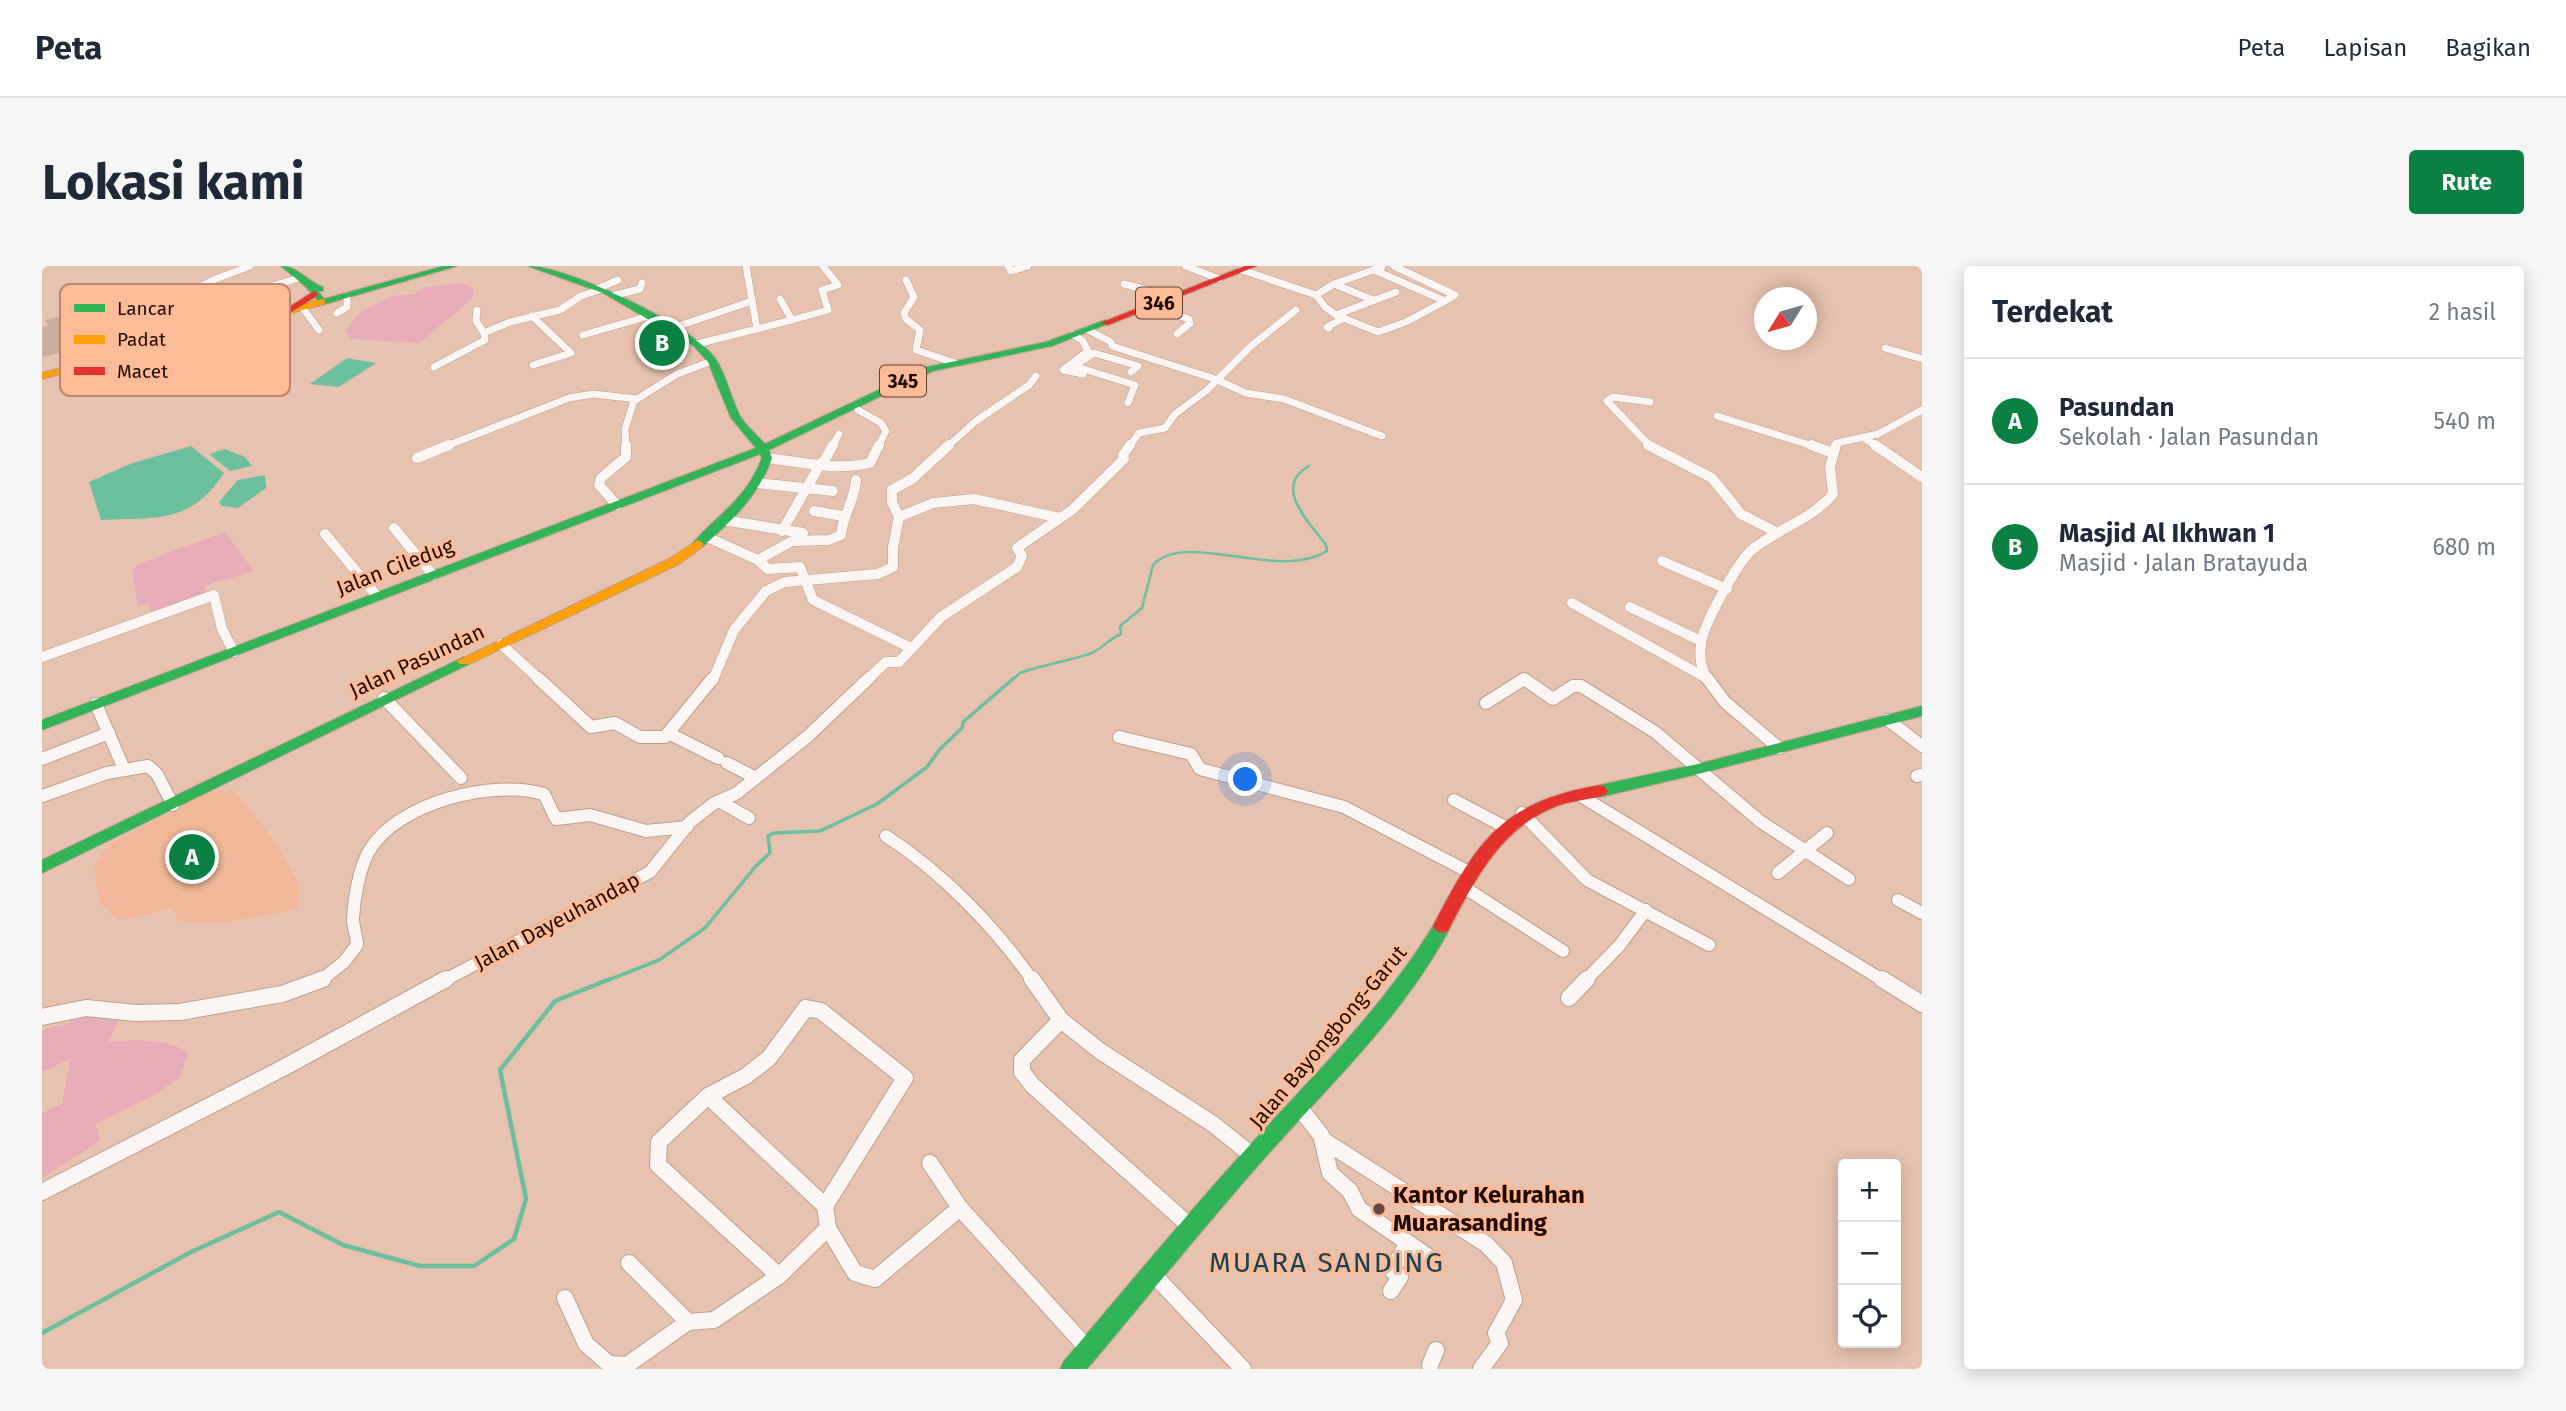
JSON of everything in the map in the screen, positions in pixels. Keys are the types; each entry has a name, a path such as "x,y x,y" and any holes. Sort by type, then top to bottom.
{"main road":[{"path":"285,266 328,294"},
{"path":"290,310 328,294 453,266"},
{"path":"532,266 608,288 697,345 712,360 736,418 765,453"},
{"name":"346","path":"1070,337 1247,268"},
{"name":"345","path":"765,453 911,377 955,363 1070,337"},
{"path":"42,376 60,373"},
{"name":"Jalan Pasundan","path":"42,867 173,805 384,698 675,561 708,537 757,484 765,453"},
{"name":"Jalan Ciledug","path":"42,725 617,505 765,453"},
{"name":"Jalan Bayongbong-Garut","path":"1072,1369 1253,1156 1370,1028 1430,949 1465,879 1494,837 1522,813 1549,802 1892,724 1922,711"}],"street":[{"path":"207,284 250,266"},
{"path":"747,266 757,329"},
{"path":"697,345 828,310 822,290 838,285 823,266"},
{"path":"1013,269 1028,266"},
{"path":"1186,266 1219,279"},
{"path":"1315,295 1386,266"},
{"path":"1247,268 1315,295 1325,307 1342,318 1384,332 1455,296 1397,266"},
{"path":"1374,270 1445,301"},
{"path":"906,280 914,297 904,313 906,319 920,330 916,350 955,363"},
{"path":"434,367 484,336 532,316 559,310 581,296 608,288 639,289 642,283"},
{"path":"1124,284 1175,297"},
{"path":"1334,285 1373,300"},
{"path":"1342,318 1373,300 1396,292"},
{"path":"290,295 328,294"},
{"path":"780,299 792,320"},
{"path":"670,329 752,301"},
{"path":"1150,306 1189,319 1190,323 1177,334"},
{"path":"294,309 319,330"},
{"path":"464,357 489,344 476,321 477,310"},
{"path":"1091,490 1113,473 1139,433 1165,428 1175,414 1206,391 1215,379 1251,346 1296,310"},
{"path":"532,316 571,353 533,365"},
{"path":"583,334 649,316"},
{"path":"1070,337 1083,341 1091,352 1138,366 1130,372"},
{"path":"1070,337 1110,341 1112,346 1215,379 1246,393 1284,399 1382,436"},
{"path":"1885,348 1922,359"},
{"path":"1091,352 1072,365 1135,385 1128,403"},
{"path":"617,505 599,485 601,478 626,457 625,429 631,408 637,399 688,368 712,360"},
{"path":"501,644 591,727 615,723 640,737 665,737 711,684 734,631 766,591 805,576 868,575 890,569 895,564 892,547 899,517 892,502 892,490 912,479 975,421 1013,396 1036,376"},
{"path":"417,458 569,398 593,394 622,395 637,399"},
{"path":"1650,402 1614,397 1607,401 1647,445 1712,478 1741,514 1778,533"},
{"path":"765,453 822,463 863,466 870,463 886,431 881,423 858,410"},
{"path":"1779,748 1734,710 1708,679 1701,663 1701,641 1737,567 1747,554 1816,510 1833,494 1830,467 1837,443 1878,434 1922,410"},
{"path":"1717,416 1833,453"},
{"path":"782,531 839,434"},
{"path":"1864,438 1922,477"},
{"path":"758,560 792,541 837,537 844,531 843,516 855,494 856,480"},
{"path":"757,484 833,491"},
{"name":"Jalan Dayeuhandap","path":"42,1192 283,1068 650,872 689,825 716,802 737,793 756,778 844,704 886,662 897,663 941,617 1017,567 1022,556 1017,548 1072,510 1091,490"},
{"path":"899,517 933,503 974,499 1060,518"},
{"path":"814,511 843,516"},
{"path":"723,520 803,533"},
{"path":"394,528 433,575"},
{"path":"325,534 377,596"},
{"path":"708,537 758,560 768,569 797,565 805,576 813,600 911,648"},
{"path":"1662,561 1727,589"},
{"path":"42,657 215,595 222,629 234,652"},
{"path":"1572,603 1708,679"},
{"path":"1630,607 1701,641"},
{"path":"1486,703 1524,679 1553,699 1573,686 1581,686 1646,726 1679,750 1761,822 1849,879"},
{"path":"384,698 461,778"},
{"path":"96,704 124,769"},
{"path":"1892,724 1922,746"},
{"path":"42,759 108,733"},
{"path":"668,733 756,778"},
{"path":"1119,737 1191,754 1200,769 1344,807 1465,879 1563,951"},
{"path":"42,796 124,769 148,766 157,774 173,805"},
{"path":"42,1017 80,1006 149,1014 172,1013 285,996 309,986 340,967 357,945 353,918 366,858 372,845 408,816 454,797 491,790 526,789 544,794 556,819 590,815 646,831 689,825"},
{"path":"1581,796 1922,1004"},
{"path":"1454,800 1505,827"},
{"path":"716,802 749,818"},
{"path":"1522,813 1583,877 1709,945"},
{"path":"1777,873 1807,852 1827,833"},
{"path":"886,836 909,851 966,902 1022,965 1061,1020 1110,1058 1213,1124 1253,1156"},
{"path":"1898,900 1922,913"},
{"path":"1569,998 1619,946 1646,910"},
{"path":"779,1276 658,1165 659,1142 709,1096 746,1076 769,1058 806,1008 821,1011 905,1078 825,1206"},
{"path":"1061,1020 1021,1059 1022,1072 1033,1086 1192,1228"},
{"path":"709,1096 825,1206 828,1228 855,1273 875,1279 960,1208"},
{"path":"1299,1107 1317,1128 1323,1140 1330,1173 1350,1191 1359,1209 1430,1258"},
{"path":"1323,1140 1345,1151 1433,1212 1491,1248 1506,1266 1514,1300 1496,1333 1500,1343 1480,1369"},
{"path":"930,1163 960,1208 1089,1349"},
{"path":"565,1298 586,1343 610,1364 617,1367 627,1365 688,1322 714,1320 779,1276 828,1228"},
{"path":"1391,1291 1400,1277 1392,1270 1408,1243"},
{"path":"629,1264 688,1322"},
{"path":"1153,1274 1242,1369"}],"shaded area":[{"path":"462,283 474,288 472,299 419,343 351,339 345,331 361,311 393,296 414,294 426,287"},
{"path":"347,358 376,363 339,387 310,384"},
{"path":"191,446 224,473 198,502 185,510 155,518 101,520 89,482 130,464"},
{"path":"225,449 245,457 252,466 230,471 209,454"},
{"path":"265,475 266,488 238,508 222,506 219,502 238,480"},
{"path":"225,532 254,571 206,585 205,593 151,612 148,604 138,606 132,570 141,563"},
{"path":"235,791 277,844 299,885 298,909 226,922 179,921 172,908 118,921 100,903 94,868 107,846 209,792"},
{"path":"76,1009 122,1011 109,1042 161,1042 188,1053 180,1077 155,1095 96,1124 100,1141 42,1178 42,1113 62,1104 70,1059 42,1072 42,1030 68,1024"}],"building":[{"path":"60,316 60,353 42,357 42,327 48,326 45,320"}],"waterway":[{"path":"1012,680 1020,673 1094,652 1121,634 1120,626 1142,608 1153,565 1168,555 1209,553 1284,561 1307,559 1327,551 1326,545 1297,505 1294,494 1298,474 1309,466"},
{"path":"606,981 659,960 705,928 770,853 768,836 773,833 820,831 877,804 927,767 940,749 962,728 963,722 1014,678"},
{"path":"42,1333 191,1252 279,1212 343,1245 420,1266 474,1266 514,1239 526,1199 500,1070 555,1001 610,979"}],"traffic: fast":[{"path":"285,266 309,285 320,289"},
{"path":"309,285 322,302 453,266"},
{"path":"532,266 606,291 697,344 712,361 736,418 763,449 930,369 1049,344 1105,323"},
{"path":"42,725 763,449 767,458 748,495 698,544"},
{"path":"42,867 464,661"},
{"path":"1600,791 1698,769 1922,711"},
{"path":"1072,1369 1231,1181 1380,1017 1403,988 1442,926"}],"traffic: slow":[{"path":"290,310 322,302"},
{"path":"42,376 60,371"},
{"path":"464,661 675,561 698,544"}],"traffic: jam":[{"path":"1105,323 1253,266"},
{"path":"290,309 314,294"},
{"path":"1442,926 1472,870 1496,838 1510,825 1554,801 1600,791"}],"place":[{"name":"Masjid Al Ikhwan 1","path":"662,343"},
{"name":"Pasundan","path":"192,857"},
{"name":"Kantor Kelurahan Muarasanding","path":"1379,1209"}],"district":[{"name":"MUARA SANDING","path":"1327,1262"}]}
